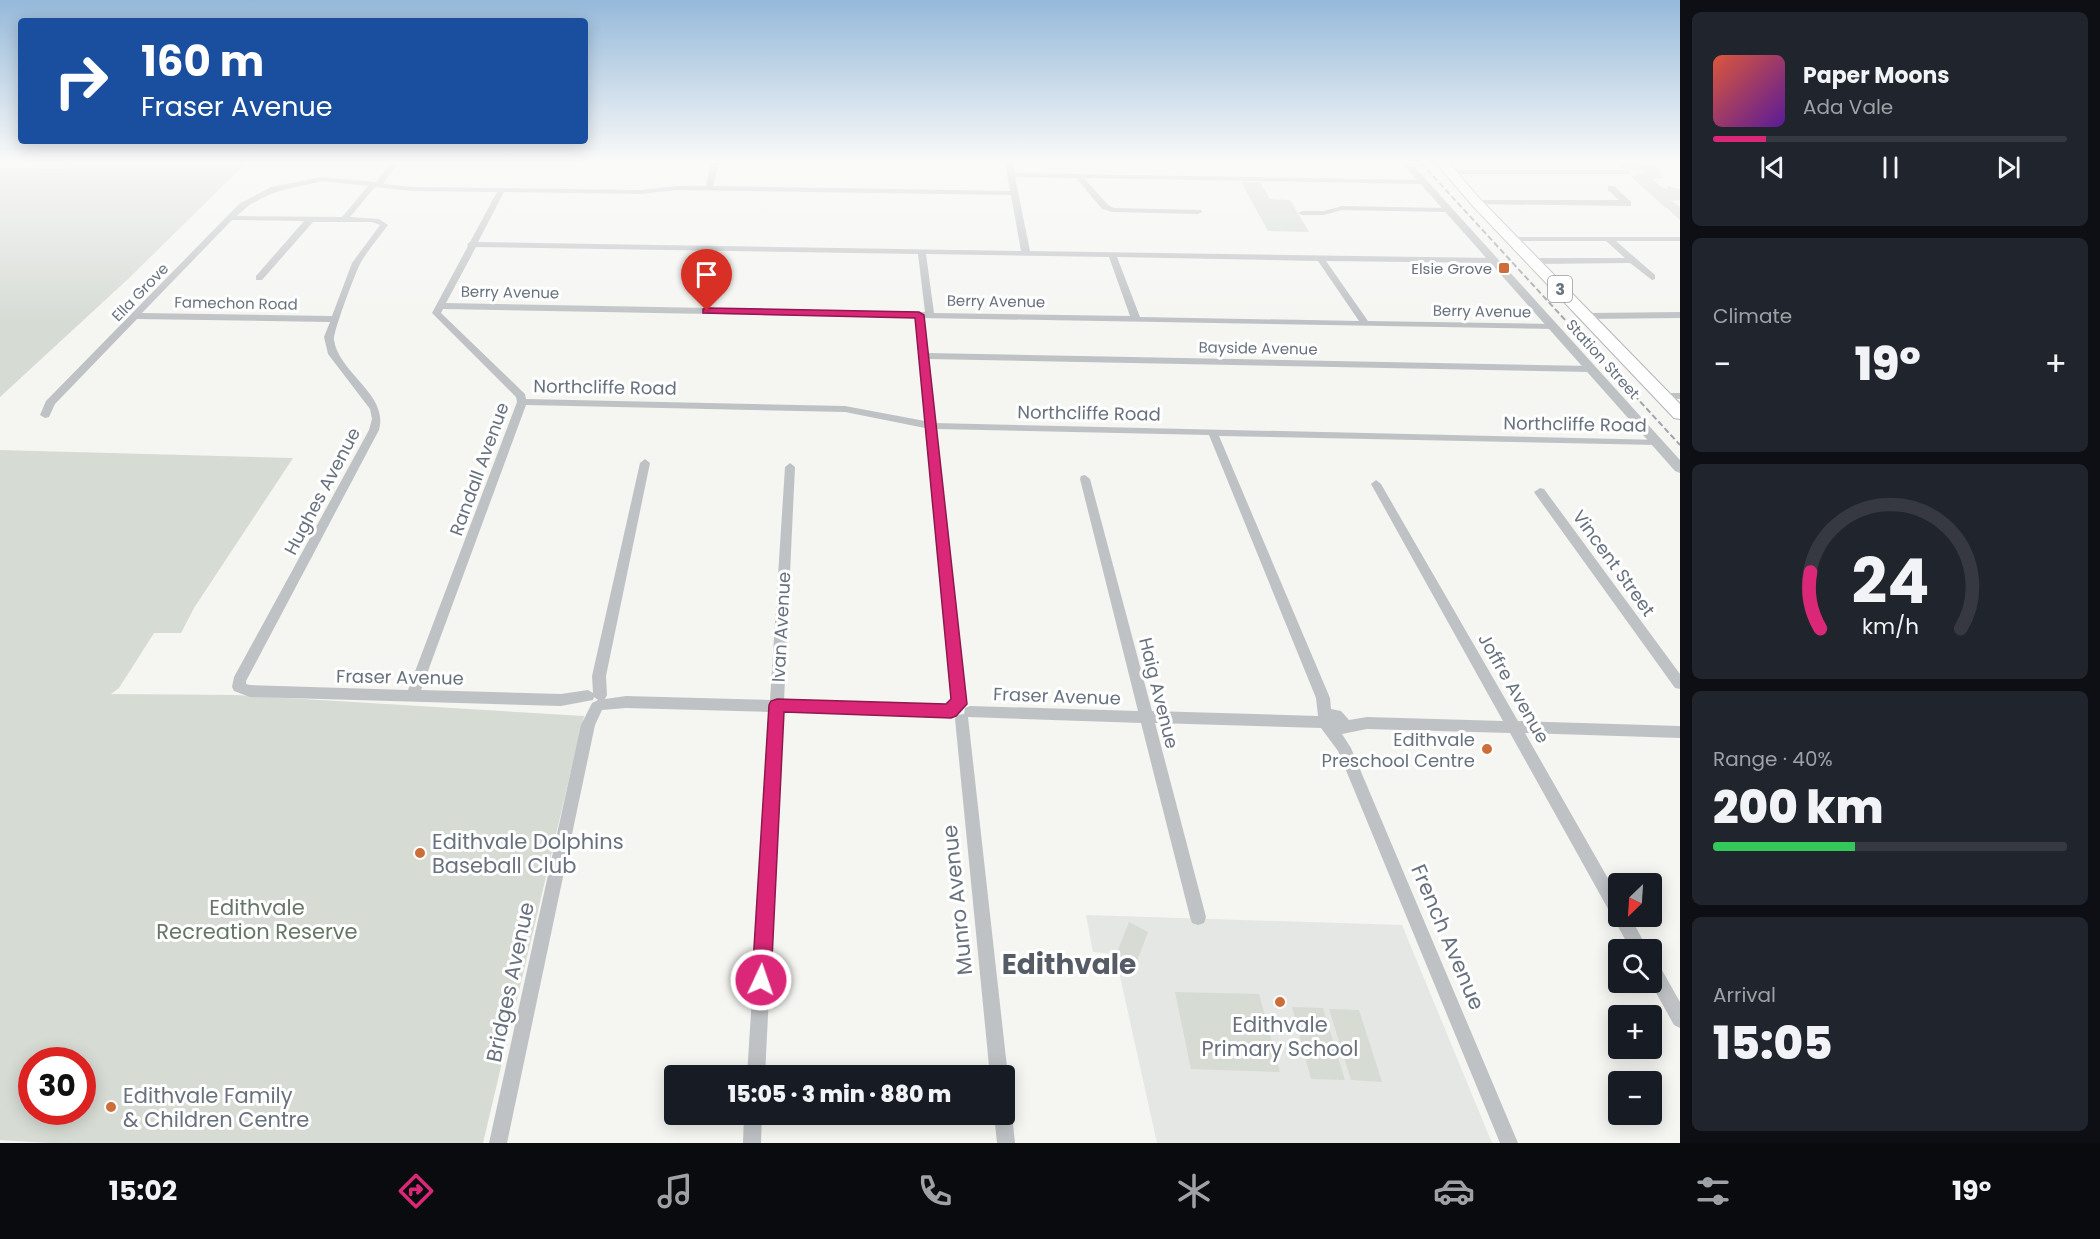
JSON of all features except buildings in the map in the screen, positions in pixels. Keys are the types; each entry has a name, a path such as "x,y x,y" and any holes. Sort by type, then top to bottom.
{"highway":[{"name":"3","path":"1490,216 1680,414"}],"street":[{"path":"344,220 347,216"},
{"path":"439,306 486,216"},
{"path":"1019,216 1026,254"},
{"name":"Station Street","path":"1452,216 1680,468"},
{"name":"Hughes Avenue","path":"232,218 379,221 384,227 356,263 330,337 333,354 372,405 376,413 376,423 367,447 351,469 239,681 239,687"},
{"name":"Ella Grove","path":"45,415 50,403 232,218"},
{"path":"259,278 310,219"},
{"path":"1511,239 1680,239"},
{"path":"1608,239 1652,277"},
{"path":"471,244 1493,261"},
{"name":"Munro Avenue","path":"922,252 925,356 998,1065"},
{"path":"1112,255 1136,319"},
{"path":"1322,259 1365,323"},
{"path":"1533,261 1633,260"},
{"name":"Berry Avenue","path":"439,306 1552,327"},
{"name":"Randall Avenue","path":"413,695 522,402 521,396 438,315 436,312 439,306"},
{"path":"1586,316 1680,315"},
{"name":"Famechon Road","path":"135,316 335,319"},
{"name":"Bayside Avenue","path":"925,356 1590,369"},
{"path":"1663,396 1680,396"},
{"name":"Northcliffe Road","path":"522,402 845,409 932,426 1657,442"},
{"name":"French Avenue","path":"1213,433 1323,698 1347,744 1344,748 1509,1143"},
{"name":"Bridges Avenue","path":"498,1143 645,463"},
{"name":"Ivan Avenue","path":"757,1065 790,467"},
{"name":"Haig Avenue","path":"1085,479 1198,917"},
{"name":"Joffre Avenue","path":"1376,484 1608,893"},
{"name":"Vincent Street","path":"1540,492 1680,684"},
{"name":"Fraser Avenue","path":"239,687 249,691 1680,732"},
{"path":"1662,987 1680,1019"},
{"path":"752,1143 753,1125"},
{"path":"1004,1125 1006,1143"}],"shaded area":[{"name":"Edithvale Primary School","path":"1086,915 1402,925 1492,1143 1157,1143 1115,954 1093,952"}],"green space":[{"path":"0,216 192,216 128,279 0,397"},
{"path":"1260,216 1300,216 1309,232 1268,231"},
{"name":"Edithvale Recreation Reserve","path":"0,450 293,458 194,608 181,633 154,633 119,688 111,694 236,695 584,716 483,1143 51,1143 0,1140"},
{"path":"1129,922 1148,932 1135,966 1116,955"},
{"path":"1175,992 1259,994 1280,1072 1191,1069"},
{"path":"1292,1007 1323,1008 1345,1080 1311,1079"},
{"path":"1329,1009 1359,1010 1382,1082 1351,1080"}],"railway":[{"path":"1470,216 1680,445"}],"place":[{"name":"Elsie Grove","path":"1504,268"},
{"name":"Edithvale Preschool Centre","path":"1487,749"},
{"name":"Edithvale Dolphins Baseball Club","path":"420,853"},
{"name":"Edithvale Primary School","path":"1280,1002"},
{"name":"Edithvale Family & Children Centre","path":"111,1107"}],"district":[{"name":"Edithvale","path":"1069,964"}],"route":[{"path":"707,311 919,315 926,360 959,704 954,705 951,711 777,705 761,980"}]}
